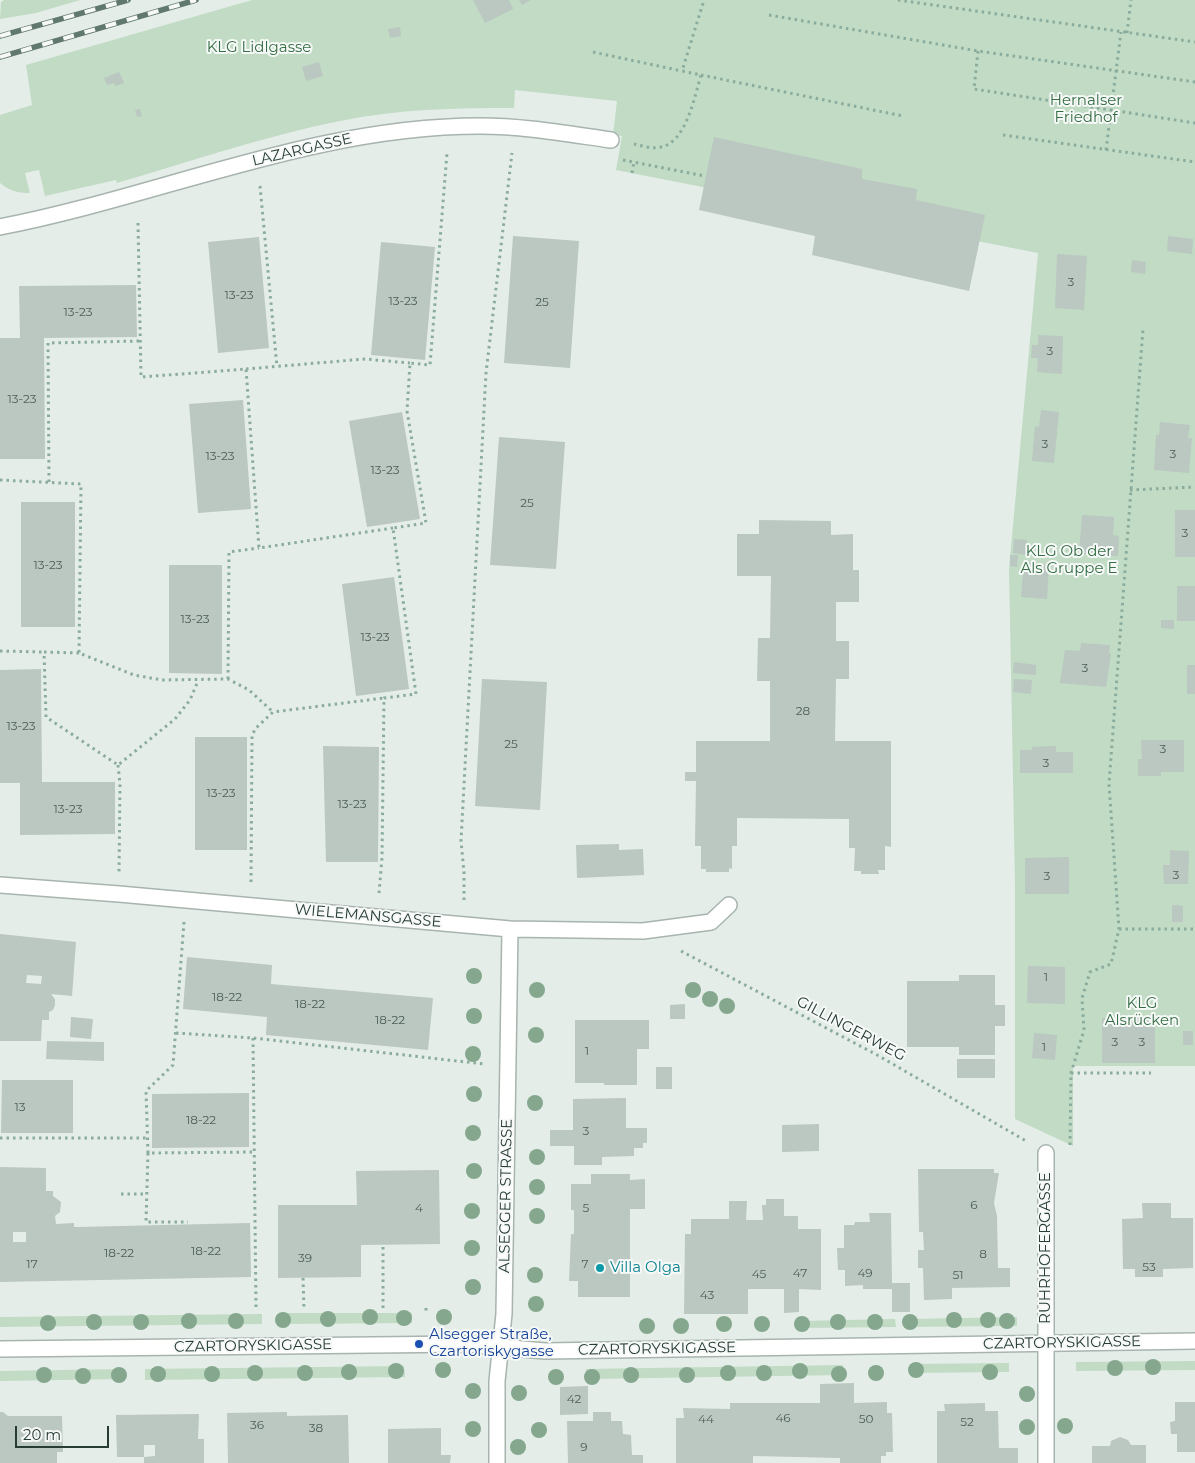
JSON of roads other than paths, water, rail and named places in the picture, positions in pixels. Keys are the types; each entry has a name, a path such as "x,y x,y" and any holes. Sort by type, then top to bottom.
{"street":[{"name":"LAZARGASSE","path":"0,227 70,212 305,148 381,134 428,128 480,126 515,127 611,140"},
{"name":"WIELEMANSGASSE","path":"0,885 251,905 510,929 643,931 710,922 728,905"},
{"name":"ALSEGGER STRASSE","path":"497,1463 497,1381 504,1314 510,929"},
{"name":"RUHRHOFERGASSE","path":"1046,1153 1046,1463"},
{"name":"CZARTORYSKIGASSE","path":"0,1349 466,1344 545,1351 1195,1340"}],"railway":[{"path":"0,36 128,0"},
{"path":"0,57 196,0"}],"place":[{"name":"Villa Olga","path":"600,1268"},
{"name":"Alsegger Straße, Czartoriskygasse","path":"419,1344"}],"park label":[{"name":"KLG Lidlgasse","path":"259,48"},
{"name":"Hernalser Friedhof","path":"1086,110"},
{"name":"KLG Ob der Als Gruppe E","path":"1069,560"},
{"name":"KLG Alsrücken","path":"1142,1012"}]}
